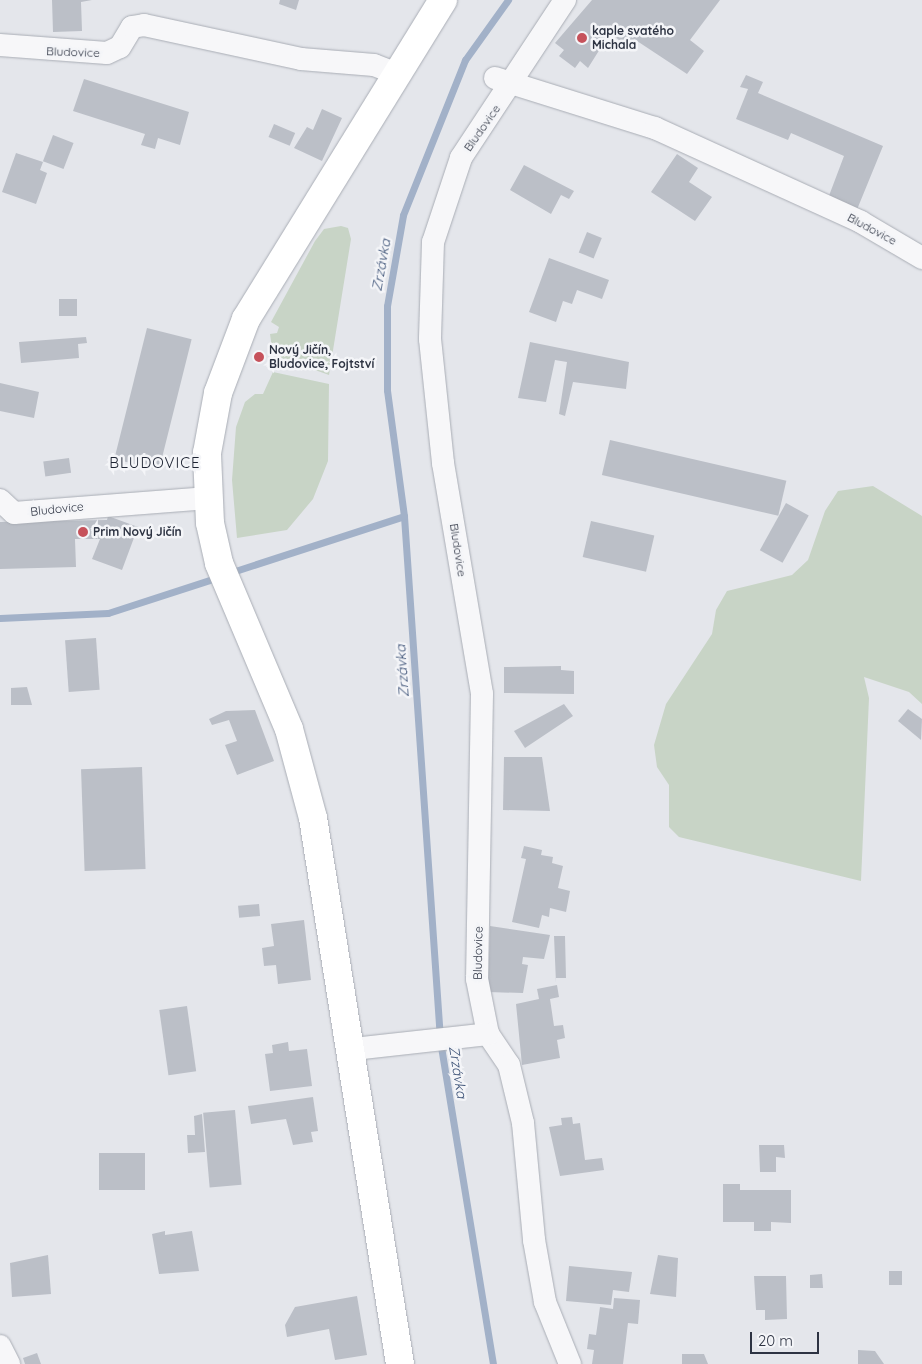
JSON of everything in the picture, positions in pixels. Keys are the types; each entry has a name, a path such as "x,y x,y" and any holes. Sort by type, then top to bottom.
{"main road":[{"path":"400,1364 353,1049 303,772 278,700 229,591 219,563 208,498 212,419 233,347 273,270 443,0"}],"street":[{"name":"Bludovice","path":"565,0 504,82 461,158 433,242 430,339 443,463 482,694 476,979 478,1035 508,1065 523,1123 534,1240 545,1302 570,1364"},
{"name":"Bludovice","path":"0,45 107,53 120,46 132,27 144,25 301,59 374,65 397,74"},
{"name":"Bludovice","path":"504,82 655,128 861,222 922,258"},
{"name":"Bludovice","path":"0,500 14,513 208,498"},
{"path":"353,1049 478,1035"},
{"path":"0,1346 9,1364"}],"green space":[{"path":"341,226 348,228 351,239 329,375 273,355 270,334 277,333 279,327 271,322 315,241 324,229"},
{"path":"273,372 329,384 328,461 313,499 287,530 237,538 232,480 236,427 245,402 255,394 263,394"},
{"path":"873,486 922,516 922,704 909,692 864,677 869,698 861,881 679,837 669,827 669,785 657,767 654,745 666,704 712,634 716,610 727,591 792,575 808,560 825,511 838,491"}],"building":[{"path":"52,0 92,0 81,2 82,31 53,32"},
{"path":"280,0 299,0 296,10 279,4"},
{"path":"592,0 720,0 690,40 704,51 687,74 634,39 628,47 610,33 588,68 580,61 575,68 559,56 564,50 555,43"},
{"path":"746,75 763,82 758,93 883,146 856,212 827,201 844,156 791,133 788,140 736,119 748,89 740,87"},
{"path":"84,79 189,112 180,145 158,138 155,149 141,145 145,134 73,111"},
{"path":"322,109 342,118 322,161 294,148 307,127 313,130"},
{"path":"274,124 295,133 290,146 269,137"},
{"path":"53,135 74,143 64,169 43,161"},
{"path":"16,153 43,162 40,170 47,173 36,204 2,192"},
{"path":"677,154 698,168 689,182 712,197 695,221 651,192"},
{"path":"524,165 574,191 569,199 561,195 551,214 510,190"},
{"path":"587,232 602,238 594,258 579,252"},
{"path":"549,258 609,280 602,299 577,290 572,304 563,301 556,322 529,312"},
{"path":"59,299 77,299 77,316 59,316"},
{"path":"147,328 192,339 159,470 114,459"},
{"path":"86,337 87,343 78,344 79,358 21,363 19,342"},
{"path":"530,342 629,362 626,389 573,382 565,416 559,414 567,362 555,360 546,402 518,398"},
{"path":"0,383 39,392 34,418 0,411"},
{"path":"610,440 786,481 778,516 602,475"},
{"path":"69,458 71,473 45,476 43,462"},
{"path":"786,503 809,516 783,563 760,550"},
{"path":"108,516 138,527 122,570 92,559 100,539 75,539 76,567 0,569 0,522 107,520"},
{"path":"591,521 654,536 646,572 583,557"},
{"path":"96,638 100,690 69,692 65,640"},
{"path":"561,666 561,670 574,671 574,694 504,693 504,667"},
{"path":"27,687 32,705 11,705 11,688"},
{"path":"564,704 573,716 525,748 514,731"},
{"path":"908,709 922,719 921,740 898,721"},
{"path":"255,710 274,761 237,775 225,745 237,741 229,720 212,725 209,719 226,711"},
{"path":"504,757 542,757 550,811 503,810"},
{"path":"142,767 146,869 85,871 81,769"},
{"path":"524,846 542,850 541,855 553,857 552,863 563,866 558,888 570,891 566,912 550,908 549,917 542,915 539,928 512,922 526,859 521,858"},
{"path":"259,904 260,916 239,918 238,906"},
{"path":"304,920 311,980 278,984 276,965 264,966 262,948 274,946 271,924"},
{"path":"490,926 550,935 544,959 523,957 522,964 528,965 523,993 488,992"},
{"path":"554,936 565,936 566,978 556,978 556,983"},
{"path":"557,985 559,997 550,999 554,1026 563,1025 565,1038 557,1040 560,1058 522,1065 516,1004 539,999 537,989"},
{"path":"187,1006 196,1071 168,1075 159,1010"},
{"path":"288,1042 289,1051 307,1049 312,1086 270,1091 265,1054 273,1053 272,1045"},
{"path":"313,1097 318,1131 311,1132 313,1142 293,1145 286,1119 251,1124 248,1106"},
{"path":"235,1110 242,1185 210,1188 203,1113"},
{"path":"202,1114 205,1152 188,1153 187,1135 195,1135 194,1116"},
{"path":"572,1117 573,1124 580,1123 585,1160 602,1158 604,1170 560,1176 549,1127 562,1125 561,1118"},
{"path":"759,1145 784,1145 785,1158 776,1157 776,1172 760,1172"},
{"path":"99,1153 145,1153 145,1190 99,1190"},
{"path":"723,1184 740,1184 740,1190 791,1190 791,1223 771,1222 771,1231 754,1231 754,1222 723,1222"},
{"path":"165,1231 165,1235 192,1231 199,1271 159,1274 152,1234"},
{"path":"48,1255 51,1294 12,1297 10,1263"},
{"path":"658,1255 678,1258 676,1297 650,1294"},
{"path":"569,1266 632,1272 629,1292 613,1290 611,1305 566,1301"},
{"path":"889,1271 902,1271 902,1285 889,1285"},
{"path":"822,1274 823,1288 810,1288 810,1275"},
{"path":"754,1276 786,1276 787,1319 765,1320 765,1310 756,1310"},
{"path":"357,1296 367,1355 335,1360 329,1329 287,1337 285,1325 295,1307"},
{"path":"614,1298 640,1300 638,1324 628,1323 623,1364 592,1364 594,1350 587,1349 589,1334 596,1335 600,1307 613,1309"},
{"path":"858,1350 875,1351 884,1364 858,1364"},
{"path":"37,1353 41,1364 25,1364 23,1358"},
{"path":"682,1354 704,1354 708,1364 682,1364"}],"waterway":[{"name":"Zrzávka","path":"493,1364 440,1039 404,516 387,390 387,306 403,215 465,60 508,0"},
{"path":"229,573 404,516"},
{"path":"0,618 108,613 219,577"}],"place":[{"name":"kaple svatého Michala","path":"582,38"},
{"name":"Nový Jičín, Bludovice, Fojtství","path":"259,357"},
{"name":"Prim Nový Jičín","path":"83,532"}],"district":[{"name":"BLUDOVICE","path":"155,463"}]}
